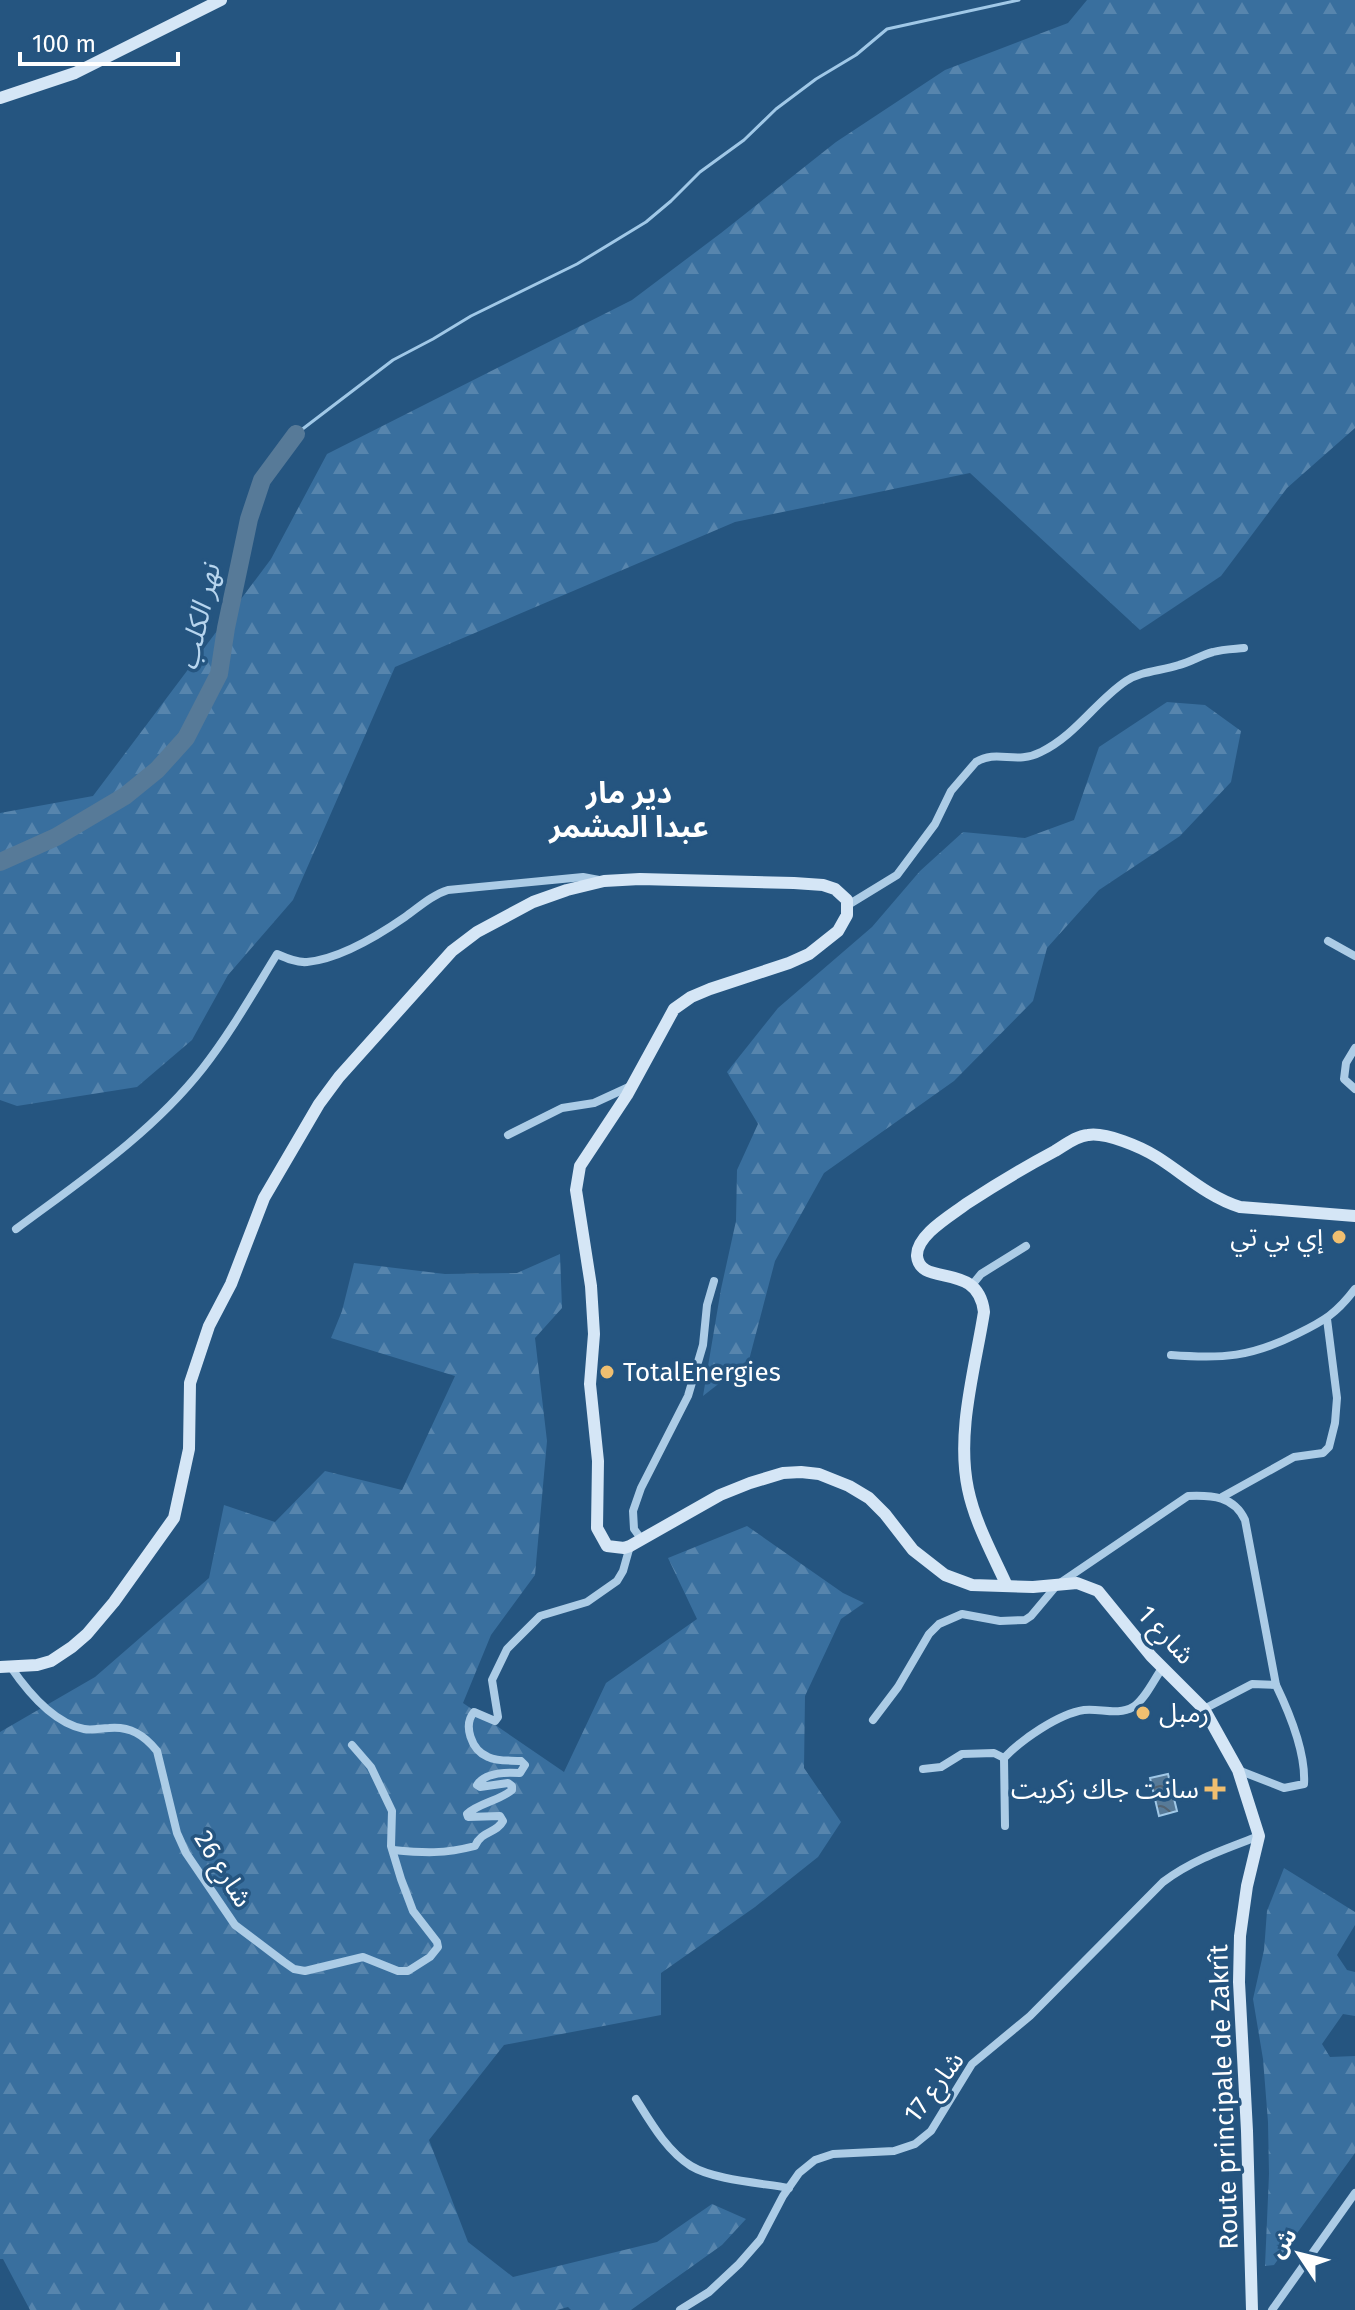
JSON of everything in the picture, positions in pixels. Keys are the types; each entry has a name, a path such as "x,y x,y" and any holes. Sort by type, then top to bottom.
{"street":[{"path":"0,98 75,73 221,0"},
{"path":"848,905 897,875 935,824 951,791 981,758 1028,759 1068,736 1127,680 1213,652 1244,648"},
{"path":"16,1229 88,1176 166,1108 201,1070 241,1015 277,954 297,962 309,962 333,954 382,932 436,895 460,888 583,877 604,881"},
{"path":"5,1667 51,1661 87,1634 174,1518 189,1449 190,1383 209,1326 231,1284 264,1198 319,1104 339,1077 452,951 477,932 533,902 567,890 604,881 640,879 823,885 840,892 848,905 847,915 838,931 809,954 710,989 674,1009 632,1086 580,1166 576,1190 591,1286 594,1334 590,1384 598,1461 597,1528 607,1546 624,1548 720,1495 783,1473 801,1472 819,1474 869,1498 913,1550 945,1575 972,1585 1007,1586 973,1508 966,1474 966,1425 984,1312 982,1297 972,1285 961,1279 929,1272 921,1265 918,1250 931,1230 1019,1171 1086,1135 1139,1147 1195,1184 1240,1207 1355,1216"},
{"path":"1328,941 1355,956"},
{"path":"1355,1048 1344,1071 1344,1079 1355,1089"},
{"path":"508,1135 562,1108 594,1103 632,1086"},
{"path":"972,1285 981,1274 1026,1246"},
{"path":"393,1850 440,1854 457,1851 475,1846 479,1837 502,1825 500,1816 475,1818 467,1814 505,1795 512,1790 512,1786 508,1783 480,1787 478,1782 506,1772 520,1773 525,1765 521,1761 488,1757 482,1753 470,1735 468,1721 476,1711 495,1721 498,1717 492,1680 507,1649 540,1616 587,1602 617,1581 623,1571 636,1543 633,1511 641,1488 692,1384 703,1345 707,1305 714,1281"},
{"path":"1171,1355 1207,1358 1248,1354 1270,1347 1327,1319 1355,1289"},
{"path":"1222,1497 1294,1457 1323,1453 1329,1447 1337,1398 1327,1319"},
{"path":"873,1720 898,1687 929,1634 939,1624 962,1614 1000,1621 1025,1620 1057,1585 1188,1496 1222,1497 1237,1506 1245,1520 1276,1685 1293,1726 1304,1784 1284,1788 1238,1770"},
{"name":"شارع 1","path":"1007,1586 1077,1583 1098,1591 1151,1656 1204,1709 1238,1770 1259,1836"},
{"name":"شارع 26","path":"5,1667 52,1713 70,1724 90,1730 125,1728 137,1732 152,1745 157,1751 177,1833 235,1925 294,1969 305,1971 363,1957 398,1971 408,1971 435,1951 438,1947 436,1938 413,1911 390,1836 392,1811 371,1767 352,1745"},
{"path":"1005,1826 1004,1758 1019,1743 1044,1727 1080,1711 1121,1711 1135,1706 1163,1667"},
{"path":"1204,1709 1252,1684 1276,1685"},
{"path":"923,1769 941,1767 962,1754 994,1753 1004,1758"},
{"name":"شارع 17","path":"680,2310 709,2292 760,2240 799,2173 815,2160 833,2154 894,2151 915,2144 931,2131 972,2064 1030,2016 1163,1882 1198,1860 1259,1836"},
{"name":"Route principale de Zakrît","path":"1252,2310 1239,1982 1240,1936 1247,1886 1259,1836"},
{"path":"636,2099 654,2130 692,2167 712,2174 789,2188"},
{"path":"1272,2310 1355,2193"}],"green space":[{"path":"1087,0 1355,0 1355,428 1287,488 1221,576 1140,630 970,473 735,522 395,667 293,900 228,975 192,1040 137,1087 17,1106 0,1100 0,813 93,796 271,559 327,454 632,300 836,142 945,70 1068,23"},
{"path":"1167,702 1205,705 1241,731 1231,782 1180,836 1099,890 1047,948 1033,1001 954,1081 824,1173 775,1261 749,1360 703,1396 736,1221 737,1170 758,1124 727,1072 778,1008 872,927 920,871 963,832 1025,838 1074,820 1099,747"},
{"path":"560,1254 562,1308 535,1338 547,1441 535,1575 491,1635 463,1703 564,1772 606,1683 697,1619 668,1558 747,1526 843,1593 864,1603 841,1619 805,1696 804,1768 841,1822 818,1857 755,1907 661,1973 661,2015 504,2045 429,2140 468,2242 513,2277 657,2242 712,2204 746,2219 722,2245 631,2310 571,2310 568,2307 557,2310 30,2310 3,2259 0,2259 0,1732 95,1677 209,1578 224,1505 275,1522 325,1471 402,1490 455,1376 331,1338 342,1311 354,1263 445,1274 517,1273"},
{"path":"1284,1868 1355,1912 1355,1925 1337,1955 1347,1970 1355,1972 1355,2016 1343,2014 1322,2044 1330,2057 1355,2056 1355,2153 1274,2265 1265,2266 1268,2122 1263,2059 1253,1999 1264,1950 1267,1911"}],"water":[{"path":"1168,1774 1177,1811 1159,1816 1150,1778"}],"waterway":[{"path":"296,434 393,360 471,316 577,264 646,222 700,172 744,140 776,109 816,79 856,55 887,29 1019,0"},
{"name":"نهر الكلب","path":"0,862 56,837 125,796 157,770 186,738 219,674 249,519 262,480 296,434"}],"place":[{"name":"إي بي تي","path":"1339,1237"},
{"name":"TotalEnergies","path":"607,1372"},
{"name":"رمبل","path":"1143,1713"},
{"name":"سانت جاك زكريت","path":"1215,1789"}],"district":[{"name":"دير مار عبدا المشمر","path":"629,810"}]}
